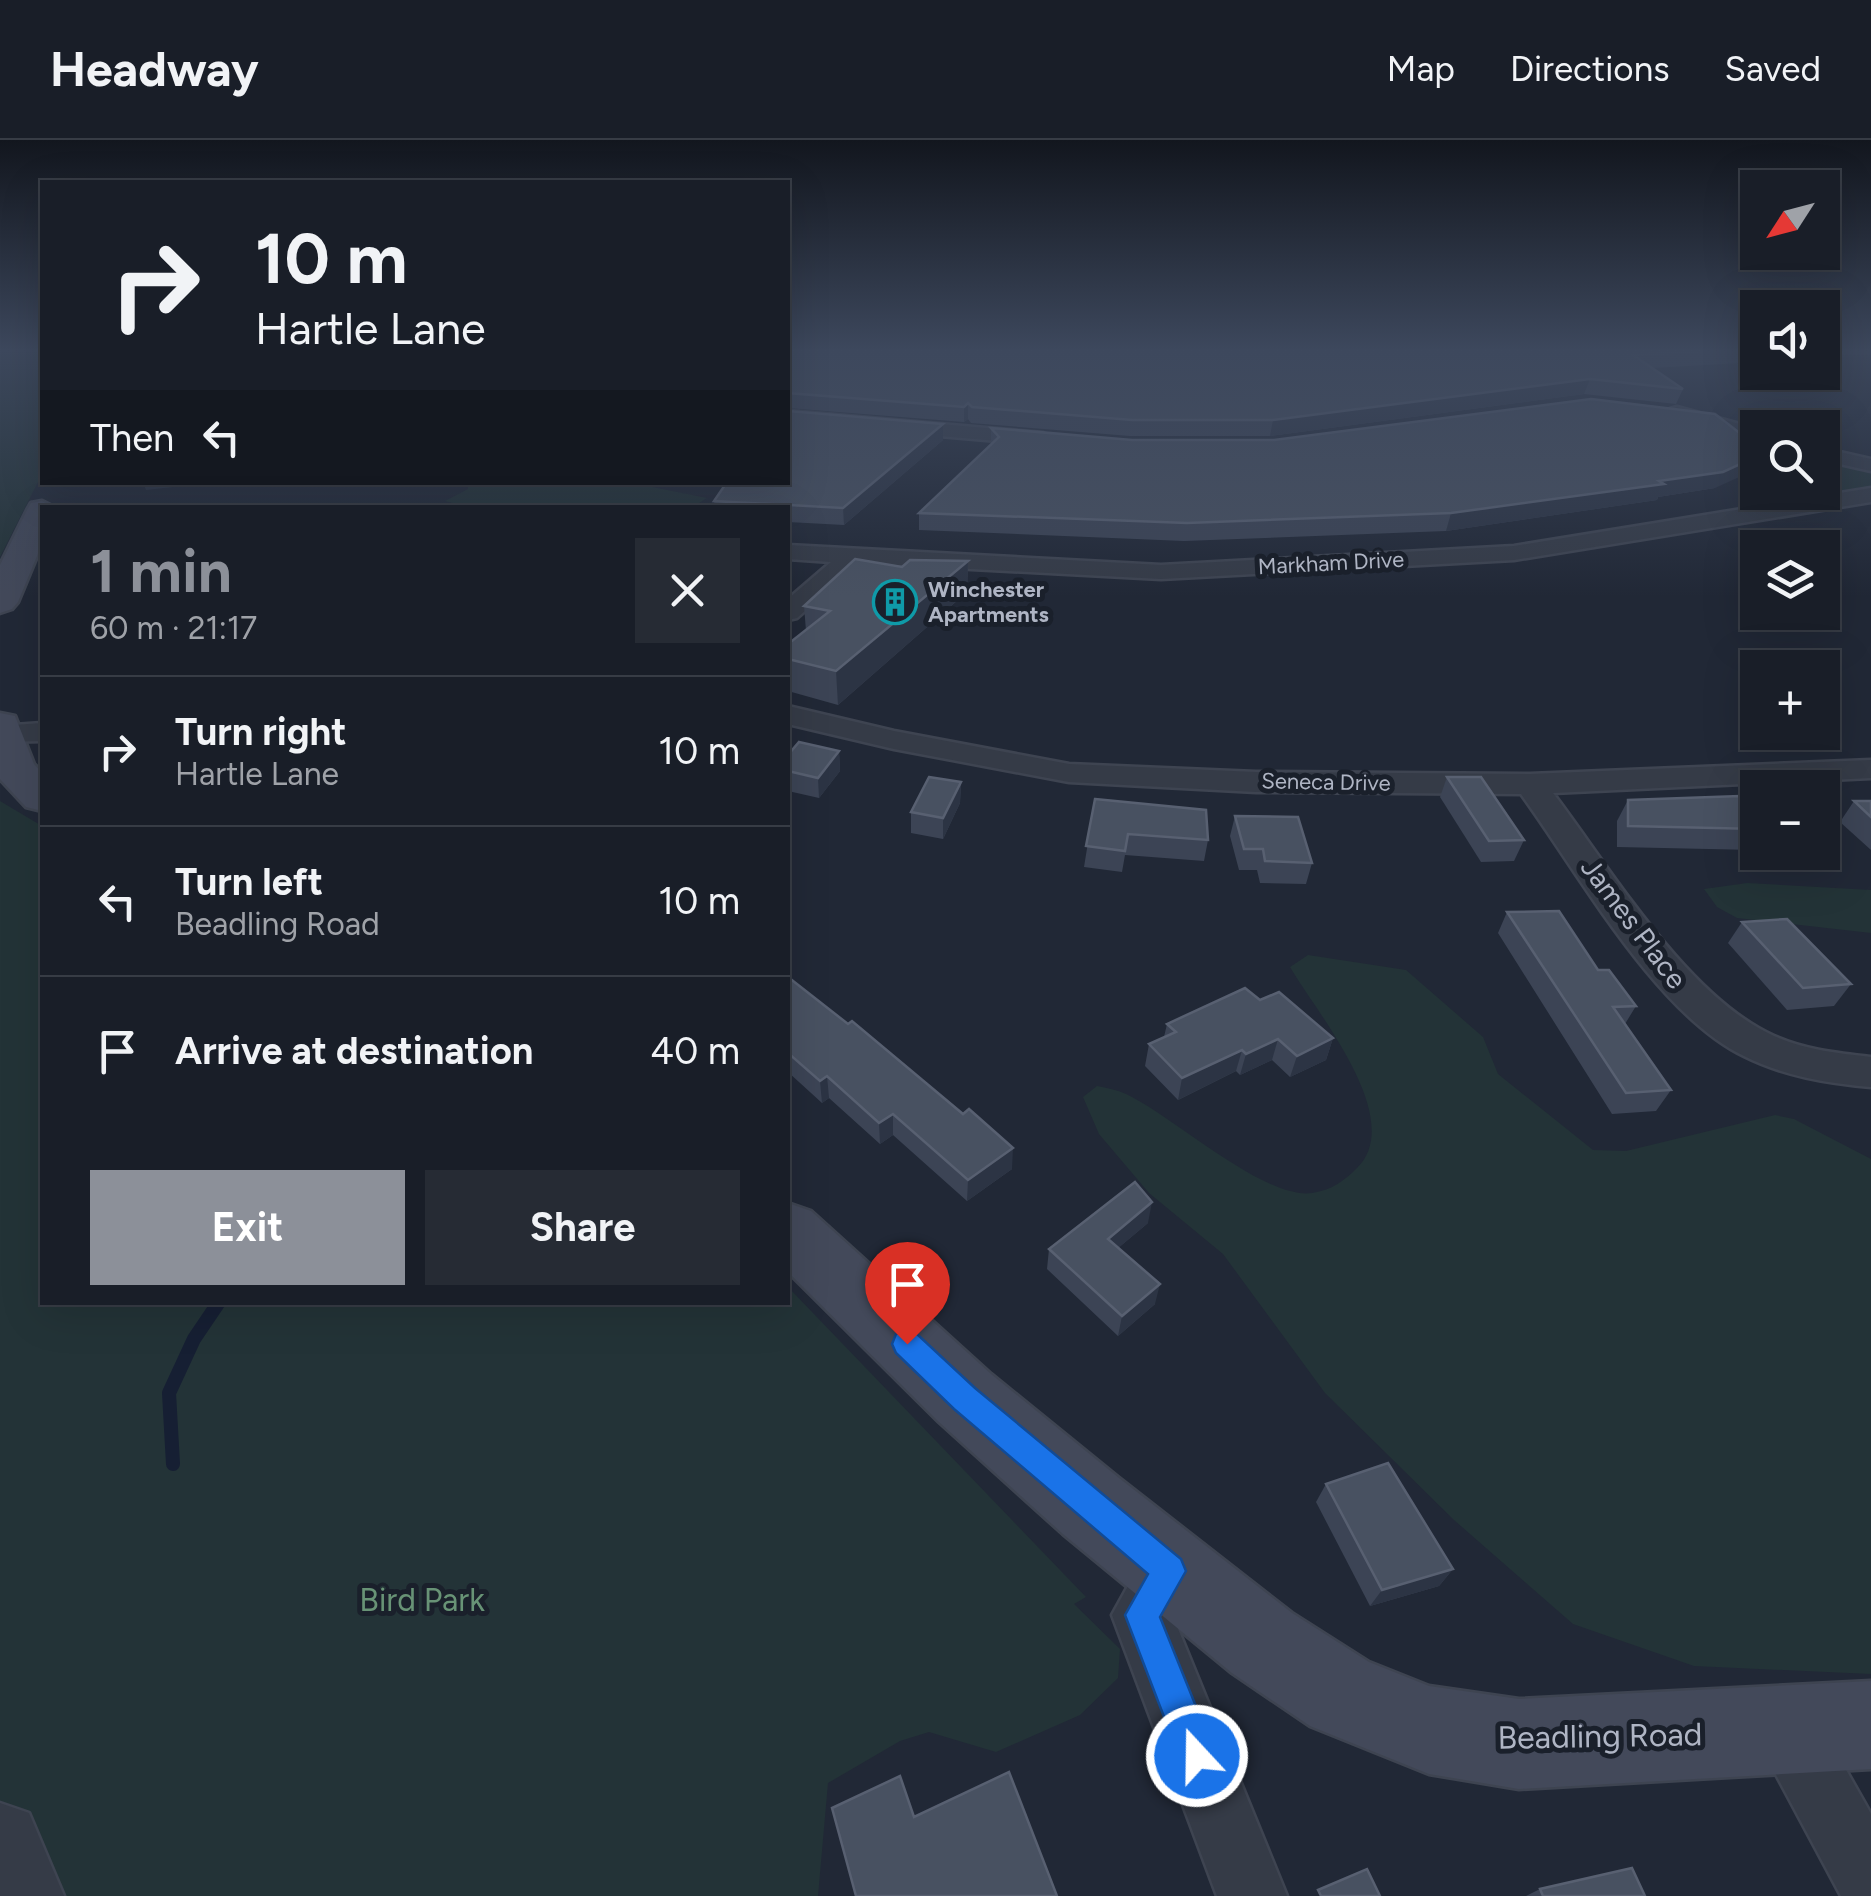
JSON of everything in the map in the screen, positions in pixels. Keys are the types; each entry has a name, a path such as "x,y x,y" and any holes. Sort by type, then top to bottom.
{"street":[{"path":"976,433 1071,441"},
{"path":"1840,458 1871,464"},
{"name":"Markham Drive","path":"1840,496 1871,494"},
{"name":"Markham Drive","path":"790,552 1161,572 1514,553 1747,510"},
{"path":"0,602 40,515"},
{"path":"790,610 851,557"},
{"name":"Seneca Drive","path":"790,716 1069,773 1256,782 1530,784 1871,769"},
{"path":"15,730 14,768 40,796"},
{"name":"James Place","path":"1530,784 1679,987 1716,1021 1760,1047 1803,1064 1871,1072"},
{"name":"Beadling Road","path":"790,1232 964,1398 1169,1571 1262,1643 1341,1694 1429,1730 1518,1744 1871,1725"},
{"path":"1169,1571 1142,1615 1252,1896"},
{"path":"1788,1731 1871,1882"},
{"path":"0,1837 5,1837 29,1896"}],"green space":[{"path":"0,433 40,433 40,478 0,557"},
{"path":"1840,461 1871,467 1871,489 1840,492"},
{"path":"468,485 642,485 707,498 696,505 460,505 445,501 468,489"},
{"name":"Bird Park","path":"0,801 40,825 40,1305 790,1305 790,1289 1086,1597 1074,1604 1120,1649 1118,1678 1080,1715 996,1752 929,1732 900,1741 828,1783 818,1896 0,1896"},
{"path":"1747,883 1871,890 1871,933 1737,918 1717,907 1704,889"},
{"path":"1308,955 1406,970 1483,1037 1498,1074 1593,1150 1626,1151 1775,1115 1794,1119 1871,1159 1871,1674 1694,1666 1573,1624 1454,1520 1325,1393 1223,1254 1149,1193 1099,1134 1083,1097 1097,1086 1123,1093 1244,1170 1292,1192 1312,1193 1347,1177 1370,1147 1371,1122 1352,1066 1290,967"}],"building":[{"path":"790,433 932,433 843,508 714,501 725,485 790,485"},
{"path":"995,433 1132,440 1274,440 1329,433 1740,433 1740,464 1723,472 1659,481 1664,484 1451,513 1187,523 919,513 999,437"},
{"path":"855,559 902,567 910,560 968,561 836,671 790,660 790,642 830,611 804,606"},
{"path":"799,742 839,751 818,778 790,771 790,753"},
{"path":"929,777 961,782 943,818 911,812"},
{"path":"1447,777 1481,777 1524,840 1489,841"},
{"path":"1740,796 1740,829 1628,826 1628,800"},
{"path":"1095,799 1206,810 1208,840 1128,834 1125,851 1086,846"},
{"path":"1854,801 1871,801 1871,817"},
{"path":"1235,816 1298,817 1312,863 1265,861 1263,849 1244,849"},
{"path":"1559,911 1598,970 1609,970 1636,1006 1613,1007 1671,1090 1626,1093 1507,912"},
{"path":"1787,919 1851,984 1803,988 1742,922"},
{"path":"790,979 848,1024 852,1021 963,1114 969,1109 1013,1148 968,1180 893,1114 879,1123 827,1076 820,1081 790,1055"},
{"path":"1245,988 1260,1000 1279,992 1333,1038 1297,1056 1278,1039 1246,1054 1242,1050 1182,1078 1149,1044 1176,1032 1167,1024"},
{"path":"1135,1182 1152,1202 1108,1239 1160,1284 1122,1316 1049,1249"},
{"path":"1388,1463 1453,1569 1382,1590 1326,1484"},
{"path":"1009,1772 1057,1896 856,1896 832,1808 900,1776 914,1817"},
{"path":"1632,1868 1645,1896 1543,1896 1540,1889"},
{"path":"1367,1869 1380,1896 1321,1896 1318,1890"}],"waterway":[{"path":"173,1464 169,1393 194,1339 217,1305"}],"place":[{"name":"Winchester Apartments","path":"895,602"}],"route":[{"path":"907,1344 964,1398 1169,1571 1142,1615 1197,1756"}]}
